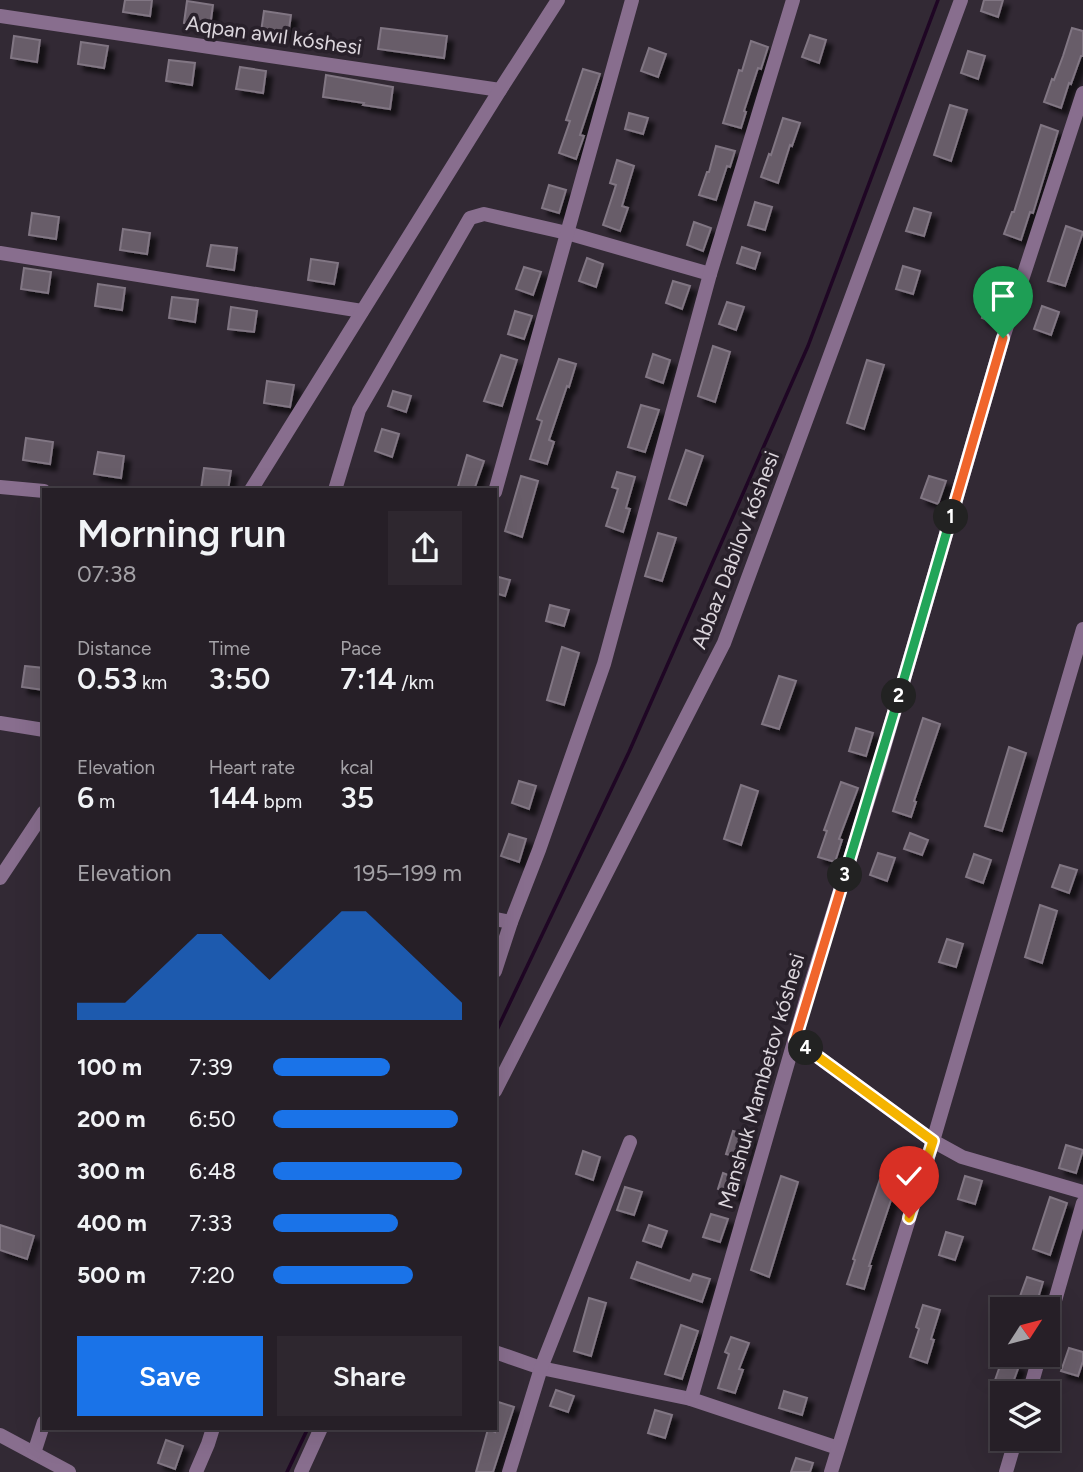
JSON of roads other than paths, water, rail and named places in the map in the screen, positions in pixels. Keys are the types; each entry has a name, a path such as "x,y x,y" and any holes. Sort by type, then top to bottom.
{"street":[{"path":"252,488 558,0"},
{"path":"496,488 632,0"},
{"path":"497,965 604,664 710,274 793,0"},
{"name":"Abbaz Dabilov kóshesi","path":"497,1087 724,643 961,0"},
{"name":"Aqpan awıl kóshesi","path":"0,16 500,90"},
{"name":"Manshuk Mambetov kóshesi","path":"691,1399 1003,338 1083,93"},
{"path":"336,488 359,410 470,218 484,214 567,233 710,274"},
{"path":"0,253 362,311"},
{"path":"0,486 42,491"},
{"path":"831,1472 933,1141 1083,629"},
{"path":"0,723 42,730"},
{"path":"0,878 42,815"},
{"path":"497,919 511,922"},
{"path":"795,1040 933,1141 962,1157 1083,1192"},
{"path":"509,1472 541,1368 630,1142"},
{"path":"1056,1297 1083,1203"},
{"path":"497,1353 541,1368 691,1399 838,1448"},
{"path":"34,1453 42,1428"},
{"path":"196,1472 212,1430"},
{"path":"301,1472 320,1430"},
{"path":"0,1434 69,1472"},
{"path":"1006,1472 1012,1451"}],"waterway":[{"path":"497,1030 629,752 808,346 938,0"},
{"path":"287,1472 307,1430"}]}
